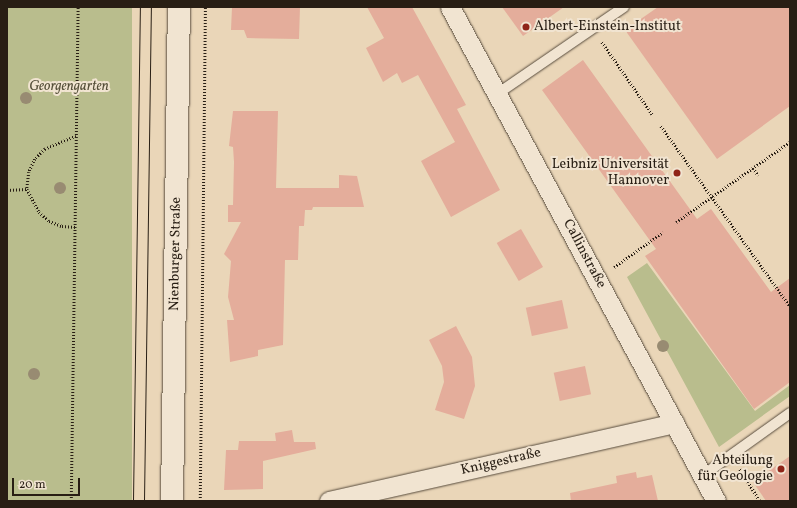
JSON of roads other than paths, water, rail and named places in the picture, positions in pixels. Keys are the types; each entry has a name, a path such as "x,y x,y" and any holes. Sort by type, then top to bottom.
{"street":[{"name":"Nienburger Straße","path":"172,501 179,7"},
{"name":"Callinstraße","path":"450,7 716,501"},
{"name":"Kniggestraße","path":"329,501 674,423"}],"lane":[{"path":"497,94 593,30 624,7"},
{"path":"702,476 790,413"}],"tram line":[{"path":"133,501 140,7"},
{"path":"144,501 151,7"}],"place":[{"name":"Albert-Einstein-Institut","path":"526,27"},
{"name":"Leibniz Universität Hannover","path":"677,173"},
{"name":"Abteilung für Geologie","path":"781,469"}],"park label":[{"name":"Georgengarten","path":"69,87"}]}
